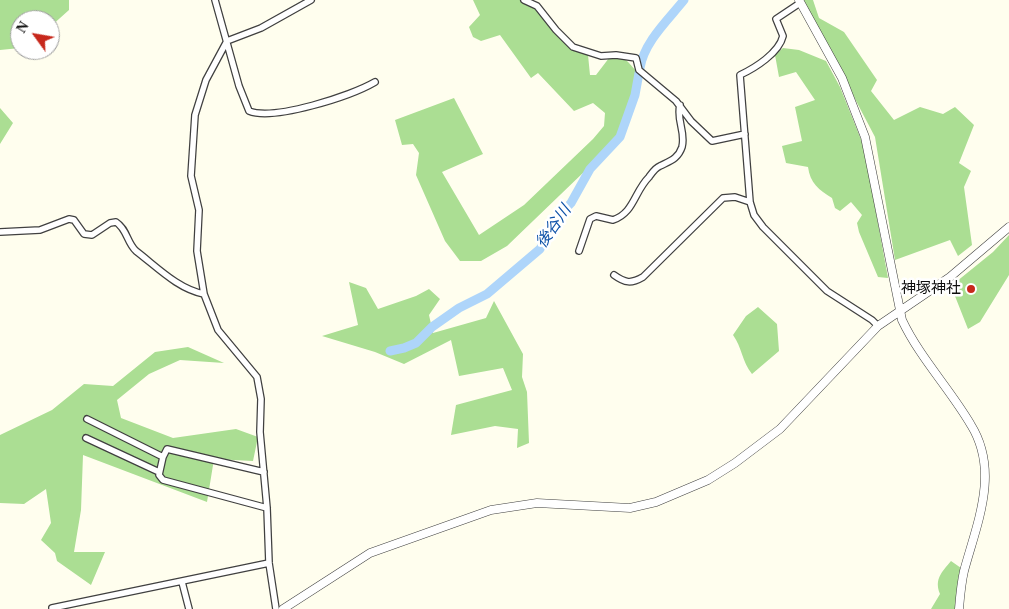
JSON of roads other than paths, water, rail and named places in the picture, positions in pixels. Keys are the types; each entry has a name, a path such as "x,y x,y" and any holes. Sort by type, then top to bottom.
{"street":[{"path":"215,0 248,114 276,114 304,108 366,88 375,82"},
{"path":"276,609 269,563 267,508 260,432 261,399 257,377 218,330 204,294 197,251 199,210 191,176 192,142 195,116 206,80 227,41 261,28 311,0"},
{"path":"524,0 537,6 556,30 573,47 602,56 621,55 636,58 635,63 639,70 680,105 691,121 712,141 745,134"},
{"path":"878,326 827,291 763,227 754,215 750,202 740,76 759,64 778,45 782,36 776,19 800,1 842,78 857,112 870,160 899,311 907,331 972,426 983,455 986,476 984,495 964,574 958,609"},
{"path":"579,251 590,219 596,216 613,220 628,212 647,179 658,167 678,156 683,140 678,117 680,105"},
{"path":"614,275 622,281 631,283 643,277 723,198 735,197 750,202"},
{"path":"0,232 40,230 69,219 74,220 84,234 92,235 110,223 116,222 122,226 130,246 136,252 191,292 204,294"},
{"path":"283,609 370,553 491,510 536,503 630,508 656,502 691,488 722,472 780,429 878,326 950,277 1009,227"},
{"path":"87,419 163,457"},
{"path":"86,438 159,472"},
{"path":"264,472 168,450 163,457 159,472 160,478 163,480 267,508"},
{"path":"52,608 269,563"},
{"path":"182,582 189,609"},
{"path":"86,609 89,601"}],"waterway":[{"name":"後谷川","path":"640,68 642,58 651,40 684,0"},
{"name":"後谷川","path":"390,351 416,343 432,327 459,308 487,294 540,249 556,219 571,203 590,169 620,137 635,95 639,73"}],"place":[{"name":"神塚神社","path":"971,289"}]}
